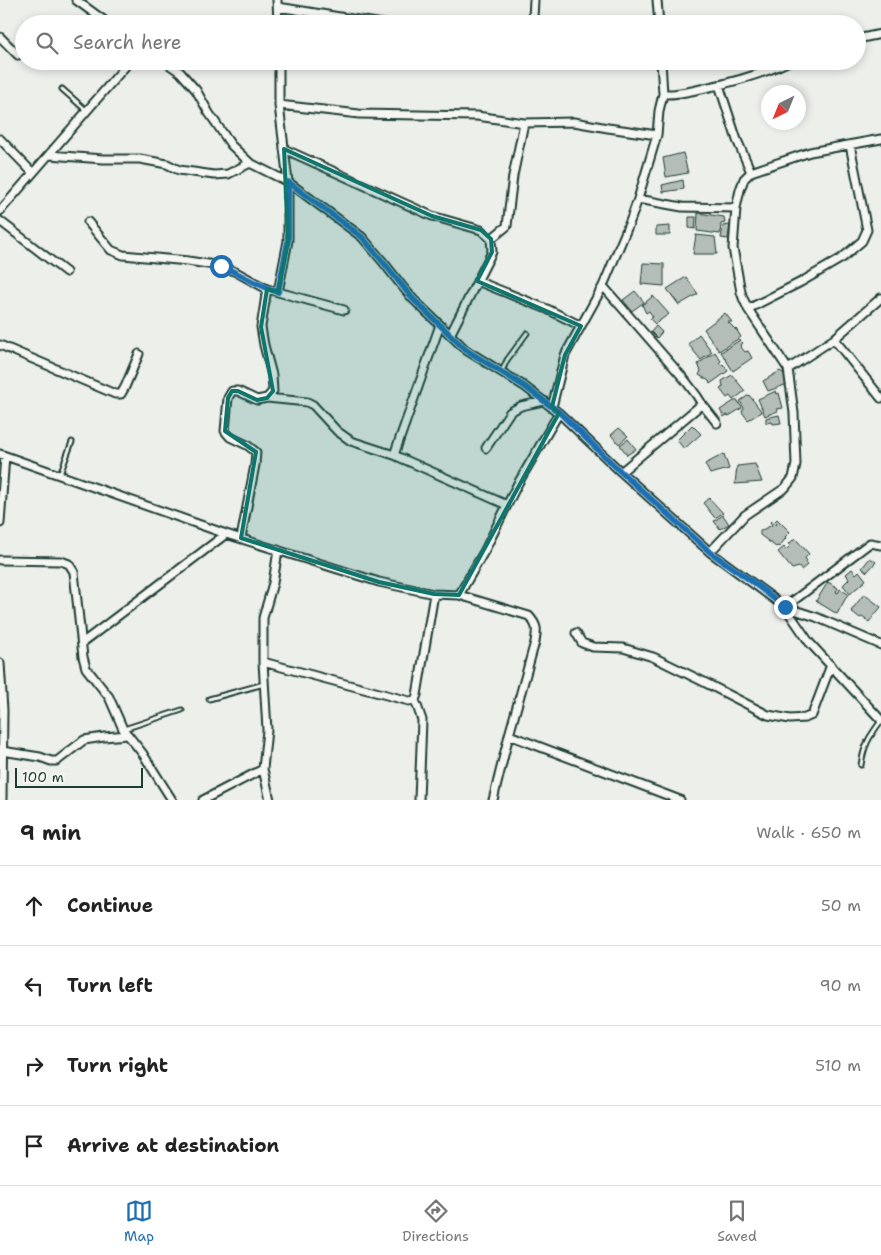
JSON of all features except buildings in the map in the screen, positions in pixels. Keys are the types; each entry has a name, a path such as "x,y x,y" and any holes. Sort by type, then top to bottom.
{"street":[{"path":"76,0 97,15"},
{"path":"532,15 534,0"},
{"path":"657,0 658,15"},
{"path":"278,4 336,15"},
{"path":"866,36 881,34"},
{"path":"0,38 15,52"},
{"path":"0,212 122,70"},
{"path":"177,70 196,90 231,145 250,163 288,182 362,237 413,299 466,350 524,386 559,412 621,472 710,552 785,607 809,642 881,721"},
{"path":"278,70 279,105 288,182 288,241 278,292"},
{"path":"552,407 565,355 602,286 638,199 657,135 663,94 662,70"},
{"path":"663,94 680,94 772,70"},
{"path":"719,85 737,140 751,172"},
{"path":"279,105 359,114 477,116 524,123 574,122 657,135"},
{"path":"491,240 507,226 513,176 524,123"},
{"path":"0,139 33,173"},
{"path":"710,552 745,515 785,488 793,478 796,464 792,398 788,369 748,309 741,292 733,248 736,208 744,179 751,172 810,152 881,139"},
{"path":"748,309 809,278 842,258 862,241 867,230 850,145"},
{"path":"284,149 432,216 481,230 491,240 492,252 450,335"},
{"path":"49,155 140,160 167,164 179,170 214,175 228,174 250,163"},
{"path":"638,199 682,207 736,208"},
{"path":"0,221 66,272"},
{"path":"88,222 112,250 123,256 188,261 221,266 267,289 344,310"},
{"path":"477,281 547,309 581,326"},
{"path":"602,286 685,380 717,424"},
{"path":"267,289 261,327 272,375 273,391 267,398"},
{"path":"788,369 834,339 881,298"},
{"path":"394,455 440,325"},
{"path":"834,339 881,398"},
{"path":"0,345 115,394 121,394 139,354"},
{"path":"240,538 256,465 256,452 247,445 230,437 225,431 228,398 232,391 238,391 257,400 267,398 307,402 313,405 344,437 351,441 394,455 507,505"},
{"path":"486,448 510,412 521,406 544,401"},
{"path":"621,472 702,404"},
{"path":"459,595 485,550 517,484 559,412"},
{"path":"0,523 3,455 226,534 379,582 434,594 459,595 529,616 536,623 535,642 493,800"},
{"path":"82,644 226,534"},
{"path":"785,607 870,543 881,545"},
{"path":"270,800 263,769 266,730 263,618 273,583 278,550"},
{"path":"0,560 61,561 69,564 74,572 83,657 86,668 109,697 125,732 143,754 172,800"},
{"path":"418,800 422,720 415,700 434,594"},
{"path":"785,607 816,617 881,645"},
{"path":"576,633 582,643 593,647 623,648 653,657 768,715 790,719 805,718 812,714 831,665"},
{"path":"263,662 409,701 415,700"},
{"path":"0,663 3,710 2,800"},
{"path":"2,751 58,761 84,740 125,732"},
{"path":"509,735 680,800"},
{"path":"204,800 263,769"}],"lane":[{"path":"62,89 88,111"},
{"path":"502,372 507,360 527,333"},
{"path":"60,475 72,442"},
{"path":"209,699 264,684"},
{"path":"125,732 182,710"},
{"path":"861,765 869,738 881,721"}],"highlighted area":[{"path":"284,149 432,216 481,230 491,239 492,252 477,281 581,326 565,355 552,407 559,413 459,595 434,594 379,582 241,538 256,452 225,431 228,398 232,391 238,391 257,400 267,398 273,391 261,327 267,289 278,292 288,241"}],"route":[{"path":"221,266 267,289 278,292 288,241 288,182 362,237 413,299 466,350 524,386 559,412 621,472 710,552 785,607"}]}
